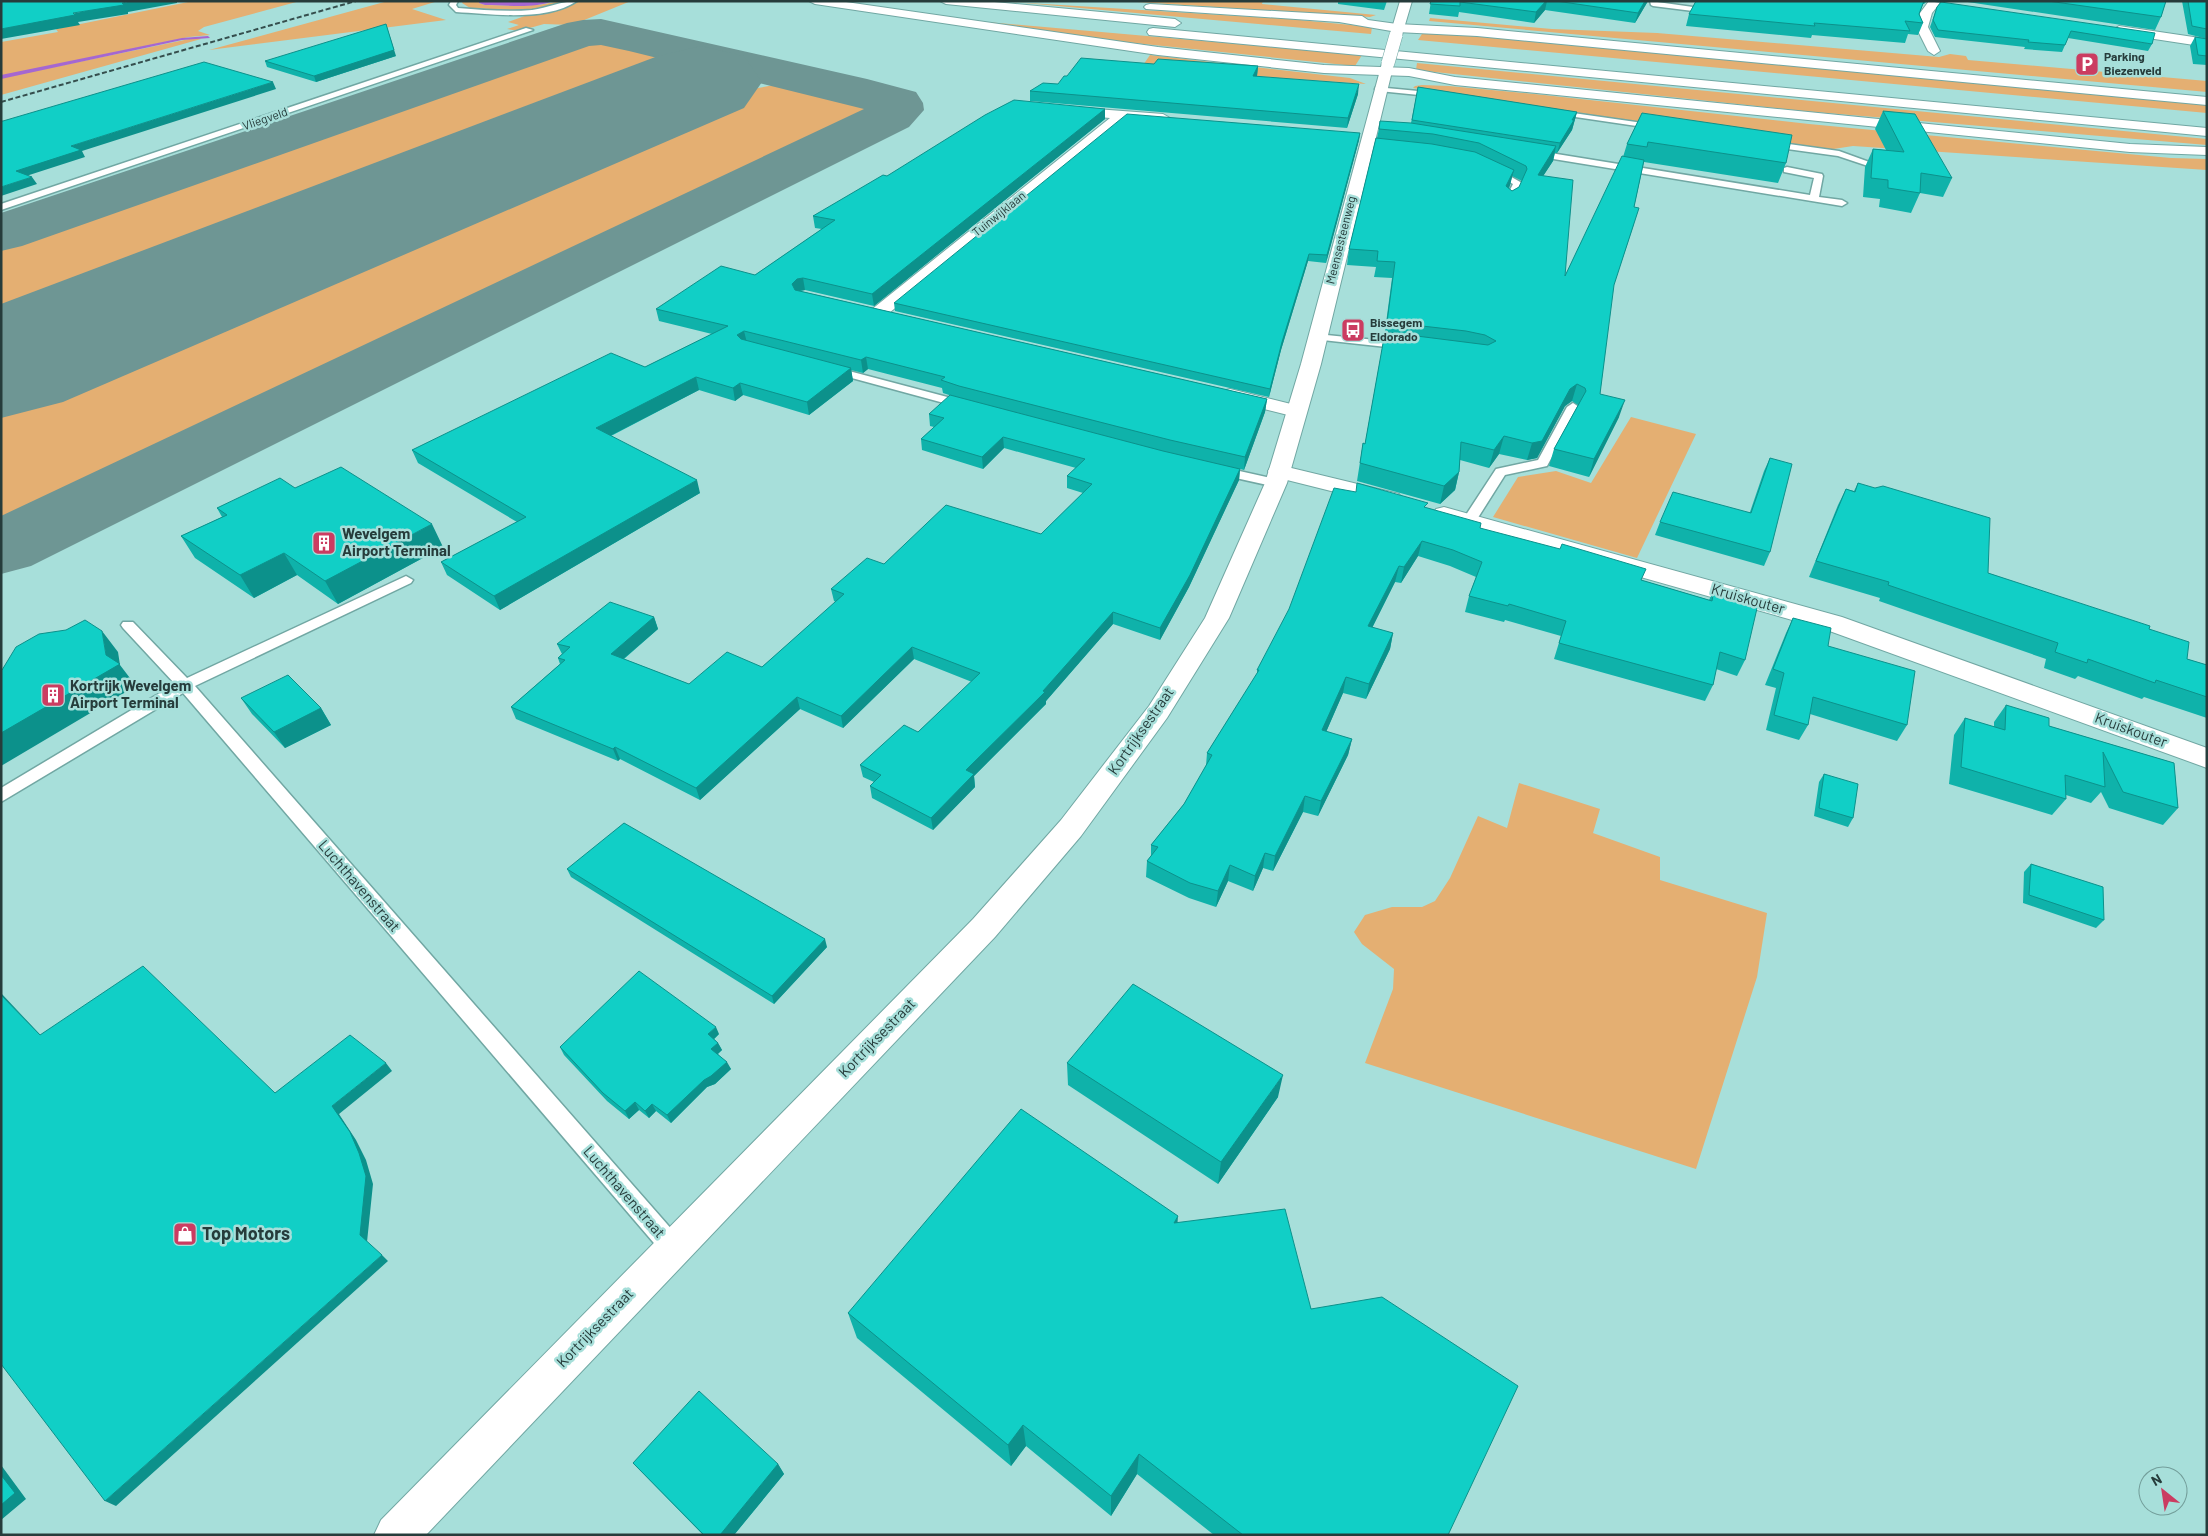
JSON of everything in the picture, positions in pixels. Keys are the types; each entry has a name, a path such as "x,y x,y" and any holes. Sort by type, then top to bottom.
{"main road":[{"path":"815,1 1158,51 1384,76 1455,81 2130,148 2207,151"},
{"path":"838,1 2207,132"},
{"path":"946,1 1922,92"},
{"path":"1046,1 1115,5"},
{"name":"Meensesteenweg","path":"1278,478 1317,337 1384,76 1406,1"},
{"path":"1932,5 1926,13 1922,27 1934,51"},
{"path":"1135,6 1343,20 1398,27 1478,32 2207,100"},
{"path":"2107,28 2207,43"},
{"path":"1057,110 1181,120"},
{"name":"Tuinwijklaan","path":"896,318 868,312 1122,115"},
{"path":"1212,391 1296,411"},
{"name":"Kruiskouter","path":"1278,478 1328,482 1834,624 2207,758"},
{"name":"Kortrijksestraat","path":"396,1535 984,928 1071,828 1158,712 1217,618 1278,478"}],"lane":[{"path":"455,1 452,5 456,10 496,12 539,12 554,9 574,1"},
{"path":"1653,1 1653,4 1692,10"},
{"name":"Vliegveld","path":"1,207 529,30"},
{"path":"1384,76 1446,96"},
{"path":"1545,110 1670,129"},
{"path":"1756,142 1839,154 1868,163"},
{"path":"1519,151 1842,203"},
{"path":"1482,165 1518,182 1509,202"},
{"path":"1787,170 1820,176 1814,198"},
{"path":"1317,337 1417,347"},
{"path":"816,365 978,408"},
{"path":"1469,521 1500,472 1543,463 1572,407"},
{"path":"1205,467 1278,478"},
{"path":"1,796 185,685 406,580"},
{"name":"Luchthavenstraat","path":"128,625 185,685 673,1248"}],"shaded area":[{"path":"193,1 300,1 204,27 198,31 210,35 189,37 1,76 1,42 58,32 56,29"},
{"path":"388,1 438,1 412,9 446,20 209,50"},
{"path":"463,1 479,1 479,3 485,5 536,5 567,1 544,9 519,10 470,8 462,3"},
{"path":"479,1 554,1 520,6 485,5 479,3"},
{"path":"579,1 631,1 572,25 544,24 519,31 507,29 519,25 508,22 533,13 559,10"},
{"path":"1122,1 1263,1 1262,4 1376,15 1370,17"},
{"path":"1012,2 1289,19 1372,27 1371,34"},
{"path":"1430,18 1552,29 1657,33 1939,57 1950,54 1966,56 1968,60 2207,81 2207,92 1429,21"},
{"path":"964,20 1362,55 1355,66 1115,41"},
{"path":"1438,33 2207,104 2207,113 1418,40 1422,34"},
{"path":"199,37 201,39 1,95 1,78"},
{"path":"592,38 669,55 593,85 577,101 1,323 1,241 569,42"},
{"path":"1150,55 1350,78 1366,84 1141,68"},
{"path":"1417,63 2207,139 2207,145 1803,111 1416,70"},
{"path":"774,85 795,86 838,94 860,104 866,110 864,116 855,123 1,533 1,409 758,88"},
{"path":"1422,85 1544,95 1809,124 2171,158 2207,159 2207,170 1853,146 1827,150 1413,88"},
{"path":"1631,417 1696,434 1637,558 1493,517 1518,477 1556,471 1591,483"},
{"path":"1519,783 1600,809 1593,833 1660,857 1660,880 1767,913 1757,977 1696,1169 1365,1063 1393,989 1394,969 1362,944 1354,932 1365,915 1392,907 1422,907 1435,901 1450,878 1478,816 1507,828"}],"building":[{"path":"1,1 132,1 122,3 124,5 73,13 75,15 1,29"},
{"path":"1431,1 1546,1 1536,12 1460,2 1460,6 1430,4"},
{"path":"1556,1 1645,1 1638,13"},
{"path":"1696,1 1924,1 1919,14 1923,23 1905,21 1910,31 1814,23 1815,26 1689,14"},
{"path":"2048,1 2166,1 2161,17"},
{"path":"2188,1 2207,1 2207,29 2192,26"},
{"path":"1941,2 2155,33 2152,44 2071,31 2065,45 1938,30 1933,20 1937,7"},
{"path":"386,24 394,50 314,76 265,61"},
{"path":"2195,37 2207,39 2207,56 2198,55"},
{"path":"1081,58 1154,64 1158,59 1258,66 1253,76 1359,84 1348,118 1030,91 1043,83 1058,84"},
{"path":"204,62 273,82 71,146 81,150 16,171 32,177 1,187 1,121"},
{"path":"1418,87 1577,112 1560,143 1412,120"},
{"path":"1014,100 1105,109 872,294 803,278 797,279 792,284 795,290 1267,399 1245,457 1170,440 959,386 941,380 945,377 866,357 861,360 744,331 737,335 741,339 851,368 807,402 740,383 733,388 696,377 596,428 697,480 494,596 441,562 526,517 412,450 611,353 645,367 728,326 656,309 721,266 755,275 835,220 813,216 883,175 887,176 985,115"},
{"path":"1883,111 1915,114 1952,178 1921,173 1920,193 1888,188 1888,180 1871,178 1873,149 1904,152"},
{"path":"1642,113 1792,135 1786,163 1648,142 1647,147 1627,144"},
{"path":"1127,114 1360,133 1327,255 1309,254 1282,342 1270,389 894,303"},
{"path":"1380,121 1411,123 1556,146 1538,175 1573,180 1565,276 1622,156 1644,160 1634,207 1639,208 1614,285 1600,394 1625,400 1594,459 1554,449 1586,391 1585,388 1577,384 1570,389 1542,441 1532,443 1504,436 1494,450 1461,442 1459,472 1444,486 1360,463 1385,332 1488,345 1496,341 1485,335 1466,331 1387,322 1395,262 1377,261 1378,251 1349,249 1376,138 1432,144 1475,152 1514,170 1506,186 1512,191 1519,187 1527,169 1526,166 1479,143 1433,134 1379,129"},
{"path":"950,395 1163,451 1240,469 1190,575 1160,628 1113,612 1043,691 1045,692 966,770 974,774 931,818 870,786 881,775 860,765 904,725 918,732 980,673 912,647 841,716 797,697 696,788 615,747 613,749 511,707 565,660 558,658 570,647 557,644 610,602 654,617 611,654 689,684 727,652 762,667 844,594 831,589 867,558 884,564 946,505 1041,534 1092,484 1067,476 1085,459 1003,437 982,457 921,439 944,418 929,414"},
{"path":"1770,458 1792,464 1770,552 1660,522 1673,492 1751,513"},
{"path":"341,467 432,524 325,581 284,553 240,575 181,536 227,515 217,508 280,478 295,488"},
{"path":"1357,483 1428,503 1424,507 1481,523 1480,528 1560,549 1562,544 1646,569 1641,580 1712,601 1714,590 1758,604 1745,660 1720,652 1713,685 1559,643 1566,621 1509,604 1508,606 1469,596 1482,562 1453,550 1422,541 1404,567 1399,566 1368,626 1393,633 1369,684 1346,677 1322,730 1352,739 1321,801 1305,796 1275,856 1265,853 1255,876 1230,865 1218,891 1190,883 1147,861 1158,847 1151,845 1184,804 1212,755 1207,753 1259,670 1257,670 1289,609 1334,488 1356,492"},
{"path":"1858,483 1875,488 1883,486 1990,518 1988,573 2150,626 2149,629 2189,642 2187,659 2207,665 2207,697 2156,680 2155,683 2088,659 2087,663 2055,652 2058,643 1888,585 1889,582 1816,561 1846,489 1855,492"},
{"path":"1793,618 1831,628 1828,646 1915,671 1907,725 1813,697 1808,725 1774,715 1784,673 1773,669"},
{"path":"85,620 102,631 106,655 120,664 1,733 1,671 16,647 39,634 66,630"},
{"path":"288,675 321,708 274,732 241,698"},
{"path":"2006,705 2049,718 2049,726 2174,763 2178,808 2123,792 2103,752 2105,787 2065,775 2066,799 1961,767 1965,718 2005,730"},
{"path":"1824,774 1858,784 1853,818 1819,808"},
{"path":"624,823 825,939 772,996 567,869"},
{"path":"2031,864 2103,887 2104,920 2029,895"},
{"name":"Top Motors","path":"143,966 275,1093 350,1035 386,1063 332,1106 350,1132 366,1176 360,1235 382,1255 105,1501 1,1364 1,995 40,1035"},
{"path":"639,971 716,1027 708,1034 718,1043 711,1049 727,1062 704,1080 667,1115 652,1104 645,1111 635,1102 625,1111 603,1093 560,1047"},
{"path":"1133,984 1283,1075 1221,1162 1067,1063"},
{"path":"1021,1109 1178,1216 1174,1223 1285,1209 1311,1309 1382,1297 1518,1386 1448,1535 1243,1535 1139,1454 1111,1496 1023,1425 1008,1445 848,1313"},
{"path":"699,1391 778,1464 720,1535 704,1535 633,1463"},
{"path":"1,1475 15,1493 1,1505"}],"waterway":[{"path":"1,77 182,39 208,37"}],"taxiway":[{"path":"1,233 583,33 601,32 629,37 898,103 898,110 891,116 1,548"}],"runway":[{"path":"1,365 701,82"}],"railway":[{"path":"1,102 356,1"}],"place":[{"name":"Parking Biezenveld","path":"2087,64"},
{"name":"Bissegem Eldorado","path":"1353,330"},
{"name":"Wevelgem Airport Terminal","path":"324,543"},
{"name":"Kortrijk Wevelgem Airport Terminal","path":"53,695"},
{"name":"Top Motors","path":"185,1234"}]}
